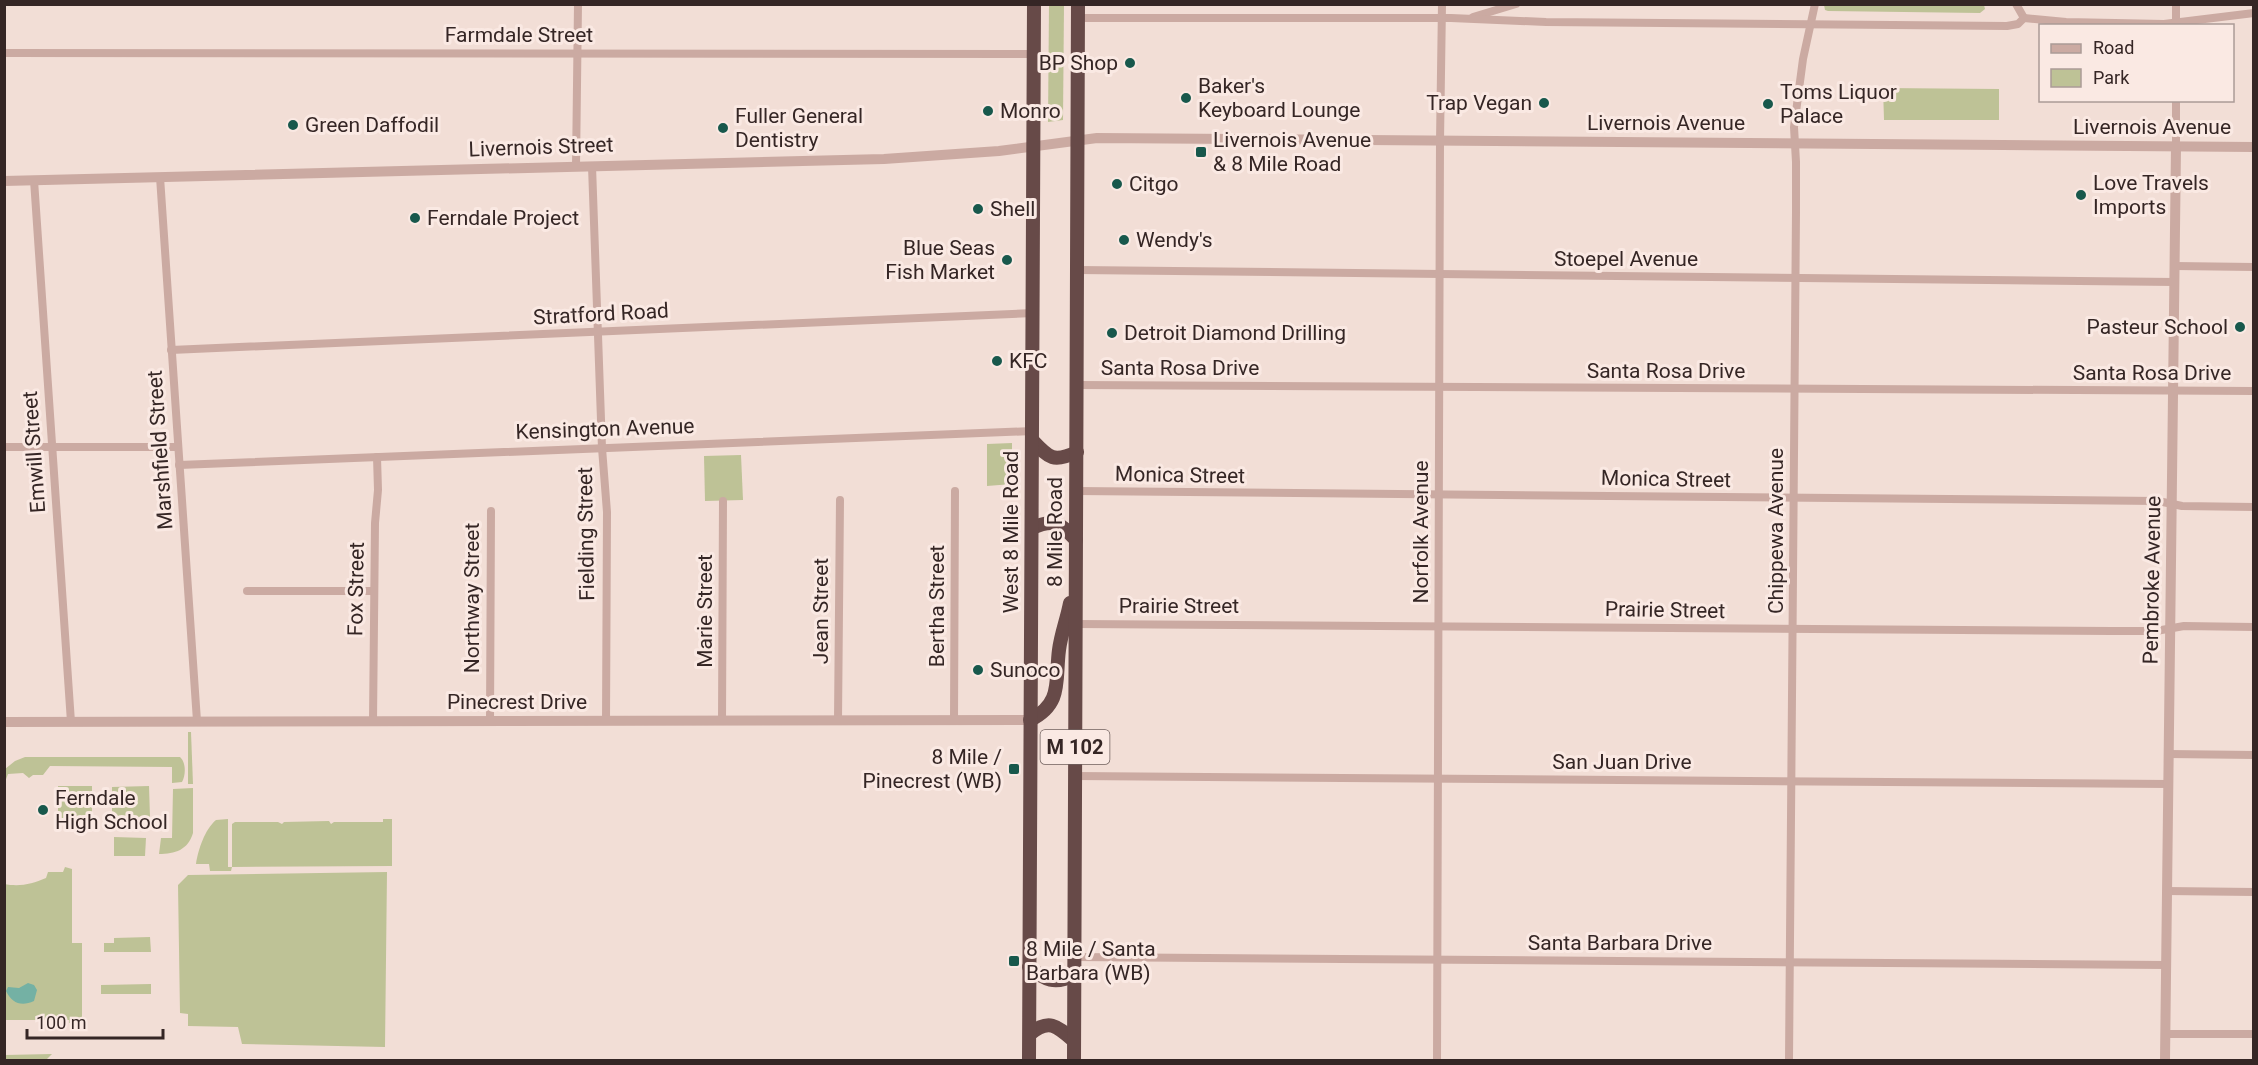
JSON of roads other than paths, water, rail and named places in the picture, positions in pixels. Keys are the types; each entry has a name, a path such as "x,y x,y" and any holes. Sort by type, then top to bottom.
{"highway":[{"name":"West 8 Mile Road","path":"1029,1060 1034,4"},
{"name":"8 Mile Road","path":"1074,1060 1078,11"},
{"path":"1032,436 1043,452 1055,459 1063,459 1077,453"},
{"path":"1032,528 1044,522 1055,522 1065,528 1076,540"},
{"path":"1030,720 1046,710 1056,690 1059,650 1076,579"},
{"path":"1029,967 1040,976 1053,981 1074,975"},
{"path":"1029,1034 1039,1027 1051,1025 1063,1031 1074,1041"}],"street":[{"path":"576,166 578,4"},
{"name":"Norfolk Avenue","path":"1437,1060 1442,4"},
{"path":"1467,19 1516,4"},
{"name":"Chippewa Avenue","path":"1789,1060 1796,278 1794,144 1798,85 1815,4"},
{"path":"2016,4 2024,18"},
{"path":"2176,4 2176,24"},
{"path":"1078,11 1545,22 2007,26 2018,24 2024,18 2127,24 2176,24 2253,13"},
{"name":"Farmdale Street","path":"4,53 1034,54"},
{"name":"Pembroke Avenue","path":"2165,1060 2176,102"},
{"name":"Livernois Avenue","path":"1078,140 1110,138 2253,147"},
{"name":"Livernois Street","path":"4,181 885,159 1033,147 1078,140"},
{"name":"Fielding Street","path":"592,165 602,448 608,512 606,721"},
{"name":"Marshfield Street","path":"160,177 197,722"},
{"name":"Emwill Street","path":"34,180 70,722"},
{"path":"2175,266 2253,267"},
{"name":"Stoepel Avenue","path":"1078,270 1441,276 2175,282"},
{"name":"Stratford Road","path":"171,350 1033,313"},
{"name":"Santa Rosa Drive","path":"1078,386 2253,391"},
{"name":"Kensington Avenue","path":"179,465 602,448 1032,436"},
{"path":"4,447 178,447"},
{"name":"Fox Street","path":"373,721 377,457"},
{"name":"Bertha Street","path":"954,721 955,491"},
{"name":"Monica Street","path":"1077,491 2159,501 2182,506 2253,507"},
{"name":"Jean Street","path":"838,721 840,500"},
{"name":"Marie Street","path":"722,721 723,501"},
{"name":"Northway Street","path":"490,721 491,511"},
{"path":"247,591 374,591"},
{"name":"Prairie Street","path":"1076,624 2134,632 2184,626 2253,627"},
{"name":"Pinecrest Drive","path":"4,722 1030,720"},
{"path":"2169,754 2253,755"},
{"name":"San Juan Drive","path":"1075,776 2169,784"},
{"path":"2167,891 2253,892"},
{"name":"Santa Barbara Drive","path":"1074,957 2166,965"},
{"path":"2165,1034 2253,1034"}],"water":[{"path":"28,983 34,985 37,990 34,1001 29,1003 17,1003 6,991 8,987 19,988"}],"place":[{"name":"BP Shop","path":"1130,63"},
{"name":"Baker's Keyboard Lounge","path":"1186,98"},
{"name":"Trap Vegan","path":"1544,103"},
{"name":"Toms Liquor Palace","path":"1768,104"},
{"name":"Monro","path":"988,111"},
{"name":"Green Daffodil","path":"293,125"},
{"name":"Fuller General Dentistry","path":"723,128"},
{"name":"Livernois Avenue & 8 Mile Road","path":"1201,152"},
{"name":"Citgo","path":"1117,184"},
{"name":"Love Travels Imports","path":"2081,195"},
{"name":"Shell","path":"978,209"},
{"name":"Ferndale Project","path":"415,218"},
{"name":"Wendy's","path":"1124,240"},
{"name":"Blue Seas Fish Market","path":"1007,260"},
{"name":"Pasteur School","path":"2240,327"},
{"name":"Detroit Diamond Drilling","path":"1112,333"},
{"name":"KFC","path":"997,361"},
{"name":"Sunoco","path":"978,670"},
{"name":"8 Mile / Pinecrest (WB)","path":"1014,769"},
{"name":"Ferndale High School","path":"43,810"},
{"name":"8 Mile / Santa Barbara (WB)","path":"1014,961"}]}
